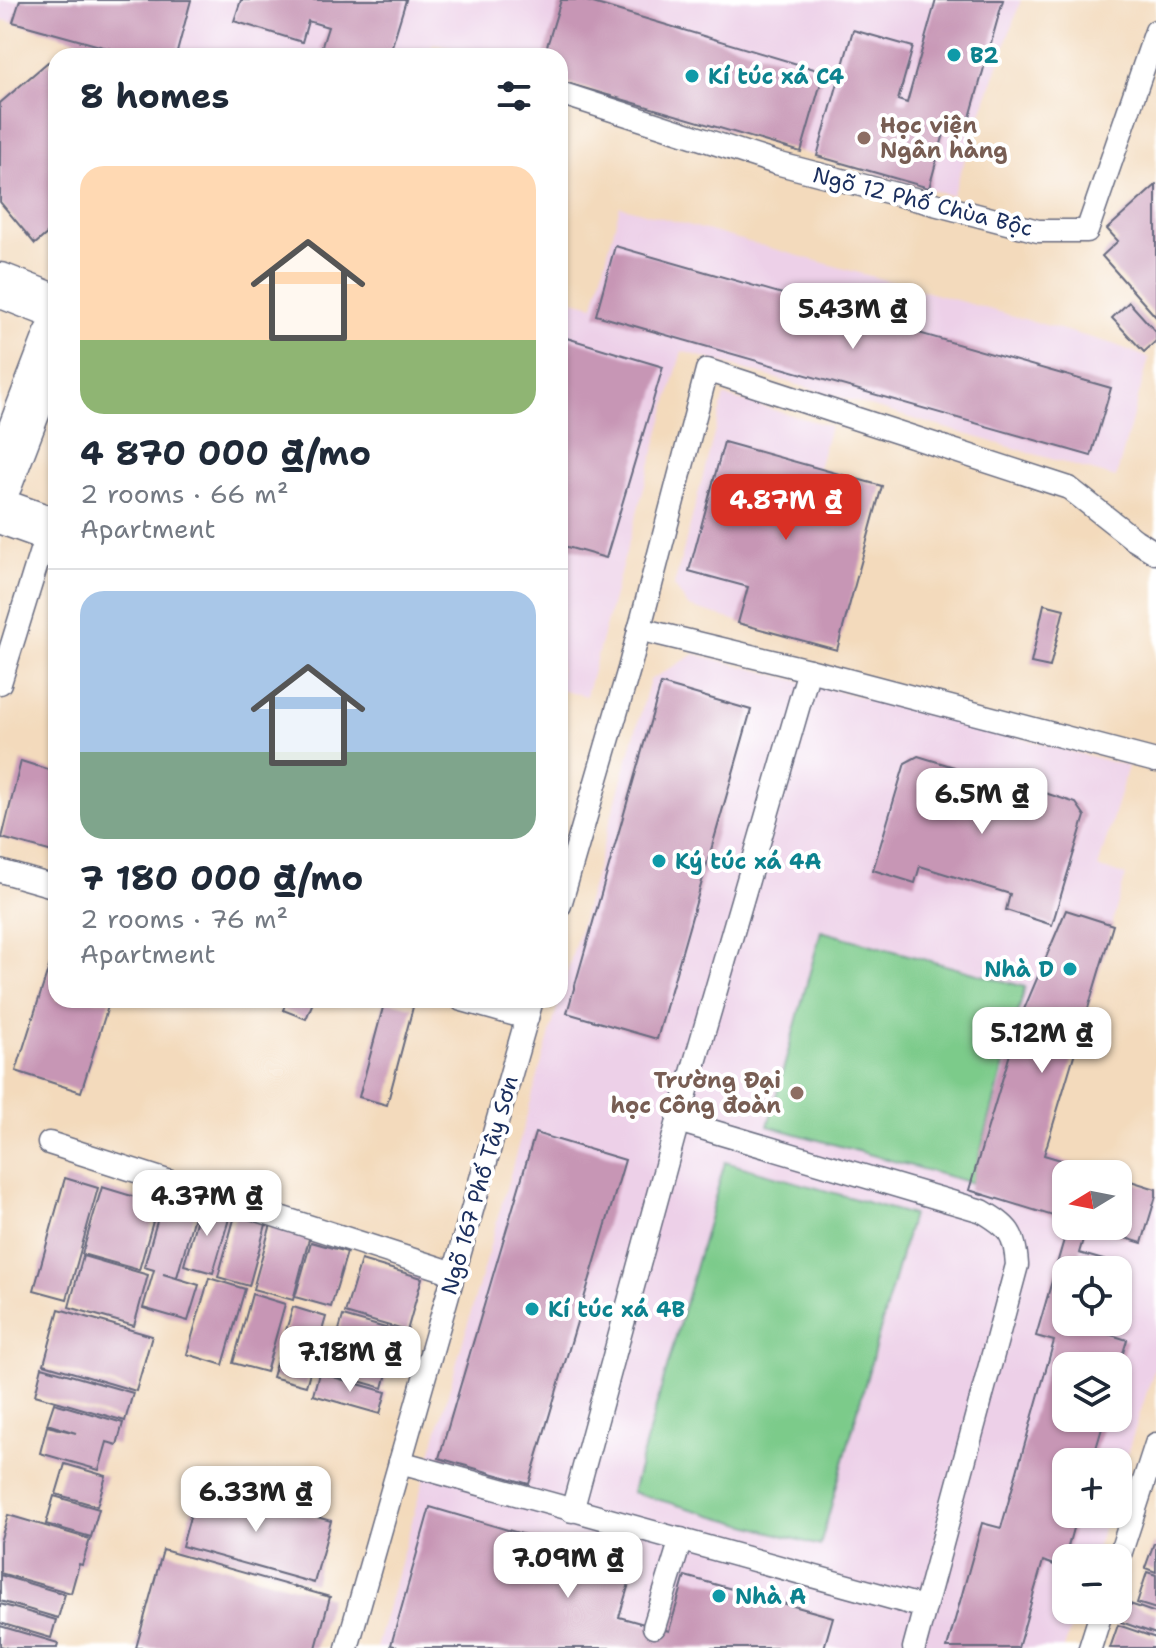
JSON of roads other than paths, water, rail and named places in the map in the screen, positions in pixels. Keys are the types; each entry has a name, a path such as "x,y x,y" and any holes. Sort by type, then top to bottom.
{"street":[{"path":"0,285 48,304"},
{"path":"0,483 48,358"},
{"path":"0,511 48,529"}],"lane":[{"name":"Ngõ 12 Phố Chùa Bộc","path":"568,96 776,163 1038,231 1087,231 1156,31"},
{"path":"568,877 639,629 707,370 1069,488 1156,553"},
{"path":"0,683 48,542"},
{"path":"639,629 1156,761"},
{"path":"572,1511 678,1121 809,670"},
{"path":"0,871 48,885"},
{"name":"Ngõ 167 Phố Tây Sơn","path":"347,1648 530,1009"},
{"path":"678,1121 982,1211 1001,1223 1015,1243 1017,1265 914,1648"},
{"path":"49,1143 454,1273"},
{"path":"1124,1544 1156,1444"},
{"path":"400,1462 924,1607"},
{"path":"654,1627 681,1539"},
{"path":"1090,1648 1098,1624"}],"place":[{"name":"B2","path":"954,55"},
{"name":"Kí túc xá C4","path":"692,76"},
{"name":"Học viện Ngân hàng","path":"864,138"},
{"name":"Ký túc xá 4A","path":"659,861"},
{"name":"Nhà D","path":"1070,969"},
{"name":"Trường Đại học Công đoàn","path":"797,1093"},
{"name":"Kí túc xá 4B","path":"532,1309"},
{"name":"Nhà A","path":"719,1596"}]}
